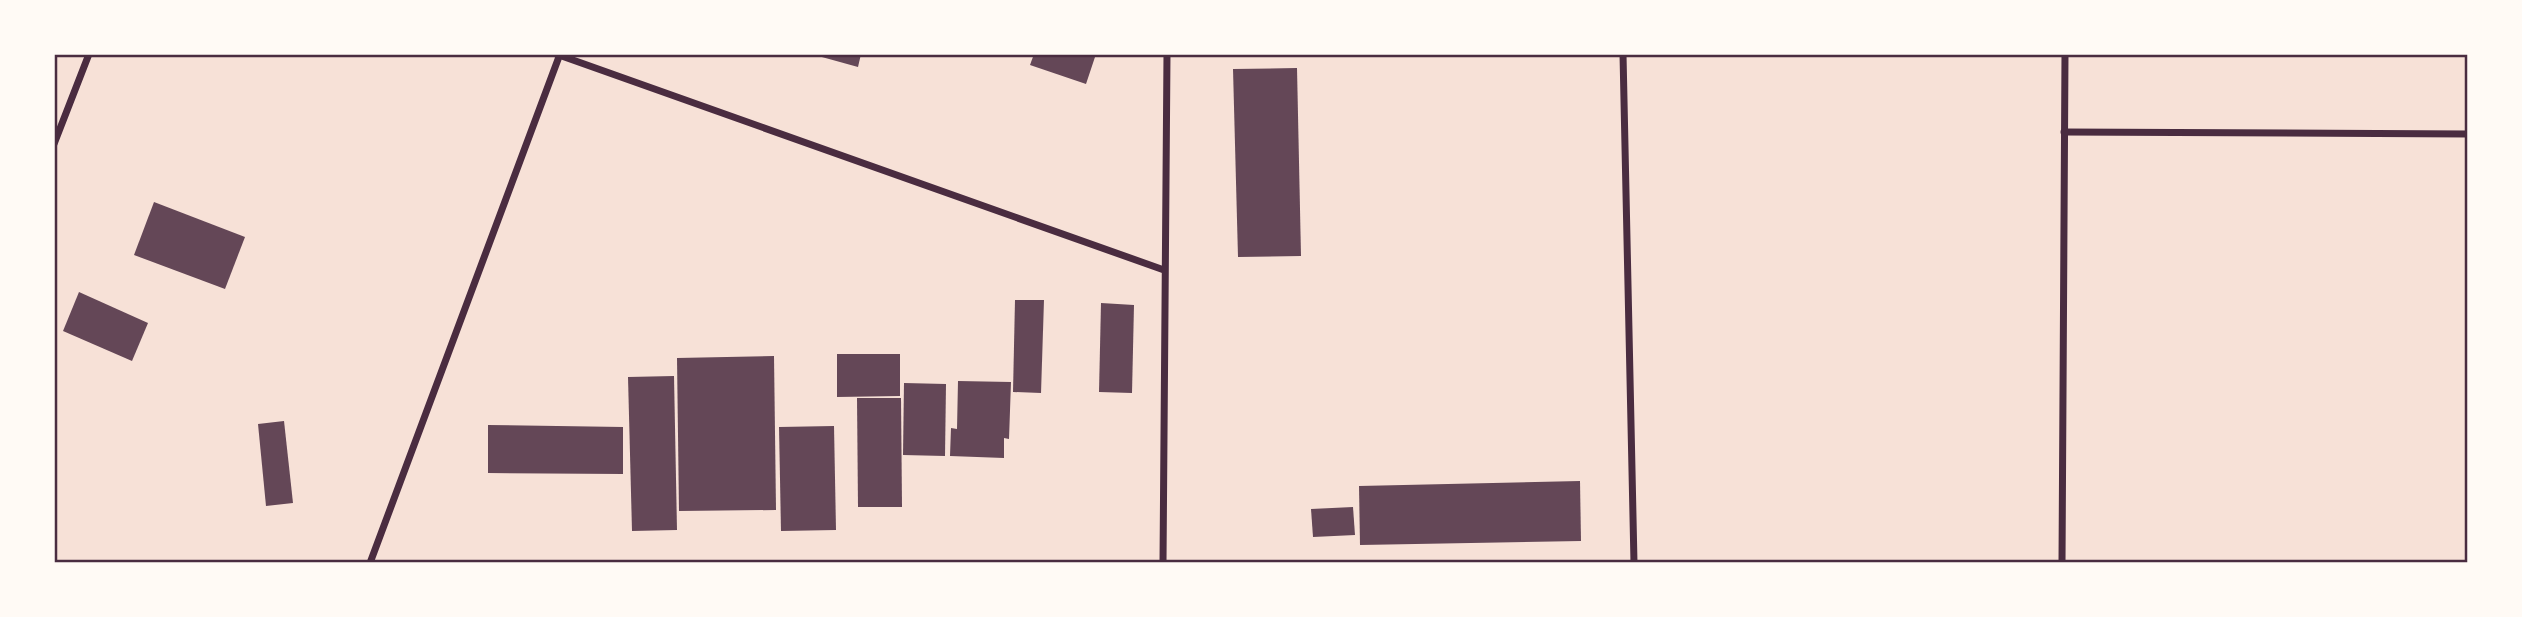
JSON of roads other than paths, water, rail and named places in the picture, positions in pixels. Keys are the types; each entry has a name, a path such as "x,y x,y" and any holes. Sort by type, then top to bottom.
{"street":[{"path":"54,144 89,54"},
{"path":"1163,563 1167,54"},
{"path":"1623,54 1634,563"},
{"path":"2062,563 2065,54"},
{"path":"370,563 559,55 1164,270"},
{"path":"2064,132 2468,134"}]}
